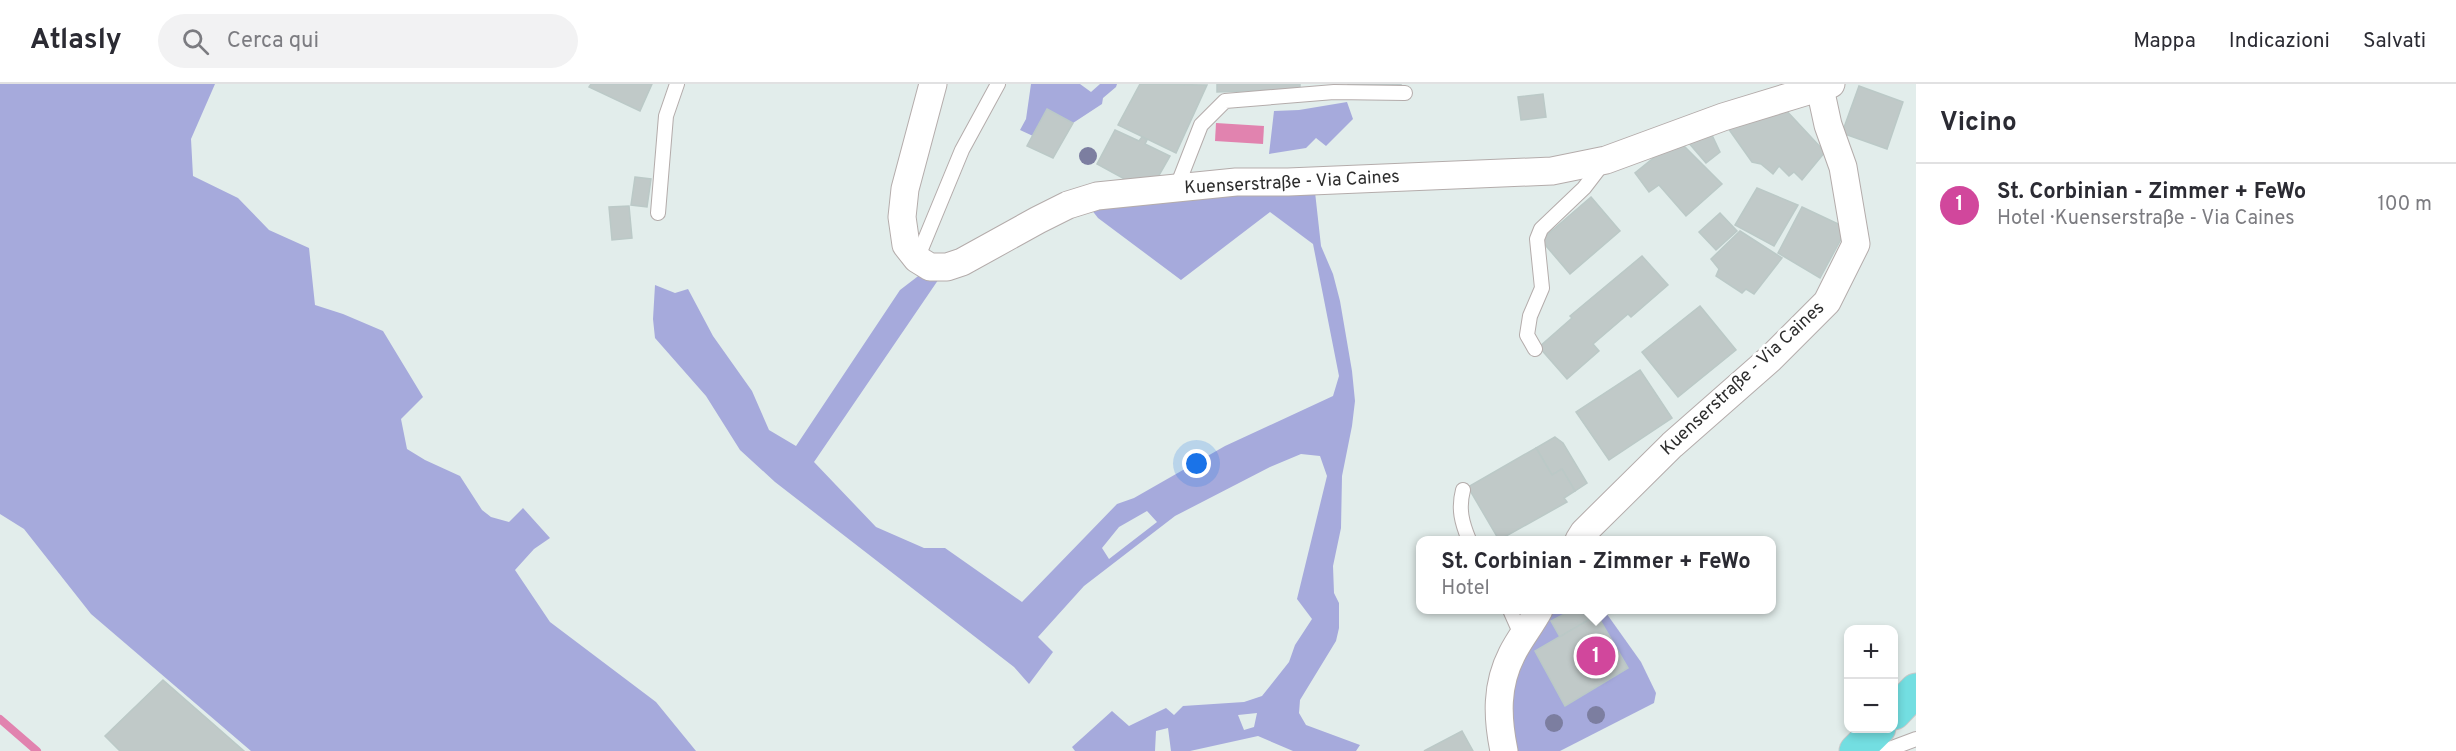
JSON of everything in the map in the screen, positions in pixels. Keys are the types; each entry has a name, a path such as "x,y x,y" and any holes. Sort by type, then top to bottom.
{"main road":[{"path":"1898,708 1916,690"},
{"path":"1856,751 1875,733"}],"street":[{"path":"917,259 906,245 902,218 905,189 933,84"},
{"name":"Kuenserstraße - Via Caines","path":"917,259 930,267 947,267 981,253 1068,205 1097,196 1236,182 1288,182 1552,171 1605,160 1723,117 1826,86 1828,125 1842,167 1856,244 1827,302 1771,358 1672,445 1582,536"},
{"path":"1504,751 1499,718 1499,687 1512,654 1536,614"}],"lane":[{"path":"658,213 666,116 677,84"},
{"path":"917,259 962,150 998,84"},
{"path":"1176,189 1201,126 1225,101 1334,92 1405,93"},
{"path":"1535,349 1527,335 1530,316 1542,288 1537,239 1541,230 1584,188 1605,160"},
{"path":"1463,490 1460,501 1460,520 1467,536"},
{"path":"1512,614 1522,637"},
{"path":"1884,751 1916,739"}],"shaded area":[{"path":"0,84 215,84 191,139 193,176 238,198 269,230 309,248 315,305 383,331 423,397 401,419 407,449 460,476 482,510 491,517 509,522 523,508 550,538 534,549 515,570 550,622 656,702 696,751 251,751 91,614 24,529 0,514"},
{"path":"1031,84 1080,84 1091,92 1100,84 1117,84 1103,98 1102,104 1073,123 1033,136 1020,130 1026,119"},
{"path":"1347,102 1353,119 1326,146 1316,138 1306,148 1269,154 1274,111 1299,110"},
{"path":"1216,123 1264,126 1263,144 1215,141"},
{"path":"1315,192 1321,246 1333,274 1340,301 1355,401 1342,476 1341,528 1333,566 1334,593 1339,603 1339,628 1336,641 1300,700 1299,713 1306,725 1360,745 1356,751 1293,751 1258,736 1190,751 1171,751 1168,728 1156,731 1155,751 1075,751 1072,747 1112,711 1129,726 1166,708 1174,715 1183,706 1244,702 1262,696 1289,662 1295,645 1312,619 1297,599 1327,476 1320,456 1301,454 1270,467 1175,516 1084,586 1038,637 1053,652 1029,684 1014,667 775,482 740,450 706,396 655,338 653,319 655,285 675,293 688,289 713,336 752,391 769,430 796,446 900,290 930,267 947,267 814,462 876,527 924,548 945,548 1022,602 1117,504 1134,498 1225,446 1333,396 1339,376 1313,244 1270,212 1181,280 1098,218 1084,200","holes":["1147,511 1157,522 1109,559 1102,548 1119,527","1257,713 1254,727 1244,730 1238,715"]},
{"path":"1537,614 1607,614 1641,662 1656,693 1654,703 1560,751 1504,751 1512,654"}],"building":[{"path":"591,84 652,84 640,111 589,87"},
{"path":"1140,84 1207,85 1176,153 1118,125"},
{"path":"1217,84 1300,84 1300,89 1217,92"},
{"path":"1348,84 1401,84 1401,88 1348,88"},
{"path":"1859,86 1903,102 1887,149 1842,133"},
{"path":"1543,94 1546,117 1521,120 1518,97"},
{"path":"1783,107 1825,152 1802,180 1794,172 1789,176 1779,166 1773,174 1761,164 1752,162 1728,128"},
{"path":"1047,109 1073,123 1053,158 1027,146"},
{"path":"1115,130 1139,141 1142,137 1147,140 1145,144 1170,156 1154,184 1139,187 1097,164"},
{"path":"1711,133 1720,152 1706,163 1688,142"},
{"path":"1677,139 1722,184 1686,216 1659,185 1649,192 1635,173"},
{"path":"635,177 651,179 647,207 631,205"},
{"path":"1757,188 1798,205 1774,246 1735,225"},
{"path":"1591,197 1620,231 1570,274 1541,240"},
{"path":"629,206 632,238 612,240 609,207"},
{"path":"1802,207 1847,228 1820,278 1778,253"},
{"path":"1720,213 1737,231 1716,250 1699,232"},
{"path":"1740,231 1782,258 1754,294 1746,289 1742,293 1716,276 1719,269 1711,259"},
{"path":"1642,256 1668,285 1631,317 1628,314 1593,344 1599,351 1567,379 1539,347 1572,318 1570,316"},
{"path":"1700,306 1736,350 1678,397 1642,352"},
{"path":"1640,370 1672,418 1609,460 1576,412"},
{"path":"1555,437 1563,443 1587,483 1575,491 1562,469 1552,475 1536,448"},
{"path":"1536,448 1552,475 1562,469 1575,491 1564,498 1567,502 1506,536 1497,536 1468,487"},
{"path":"1564,614 1597,615 1560,637 1551,621"},
{"path":"1597,615 1628,668 1565,706 1535,651"},
{"path":"163,680 244,751 120,751 105,736"},
{"path":"1462,731 1473,751 1424,751"}],"waterway":[{"path":"0,719 37,751"}],"place":[{"name":"St. Corbinian - Zimmer + FeWo","path":"1596,656"}]}
